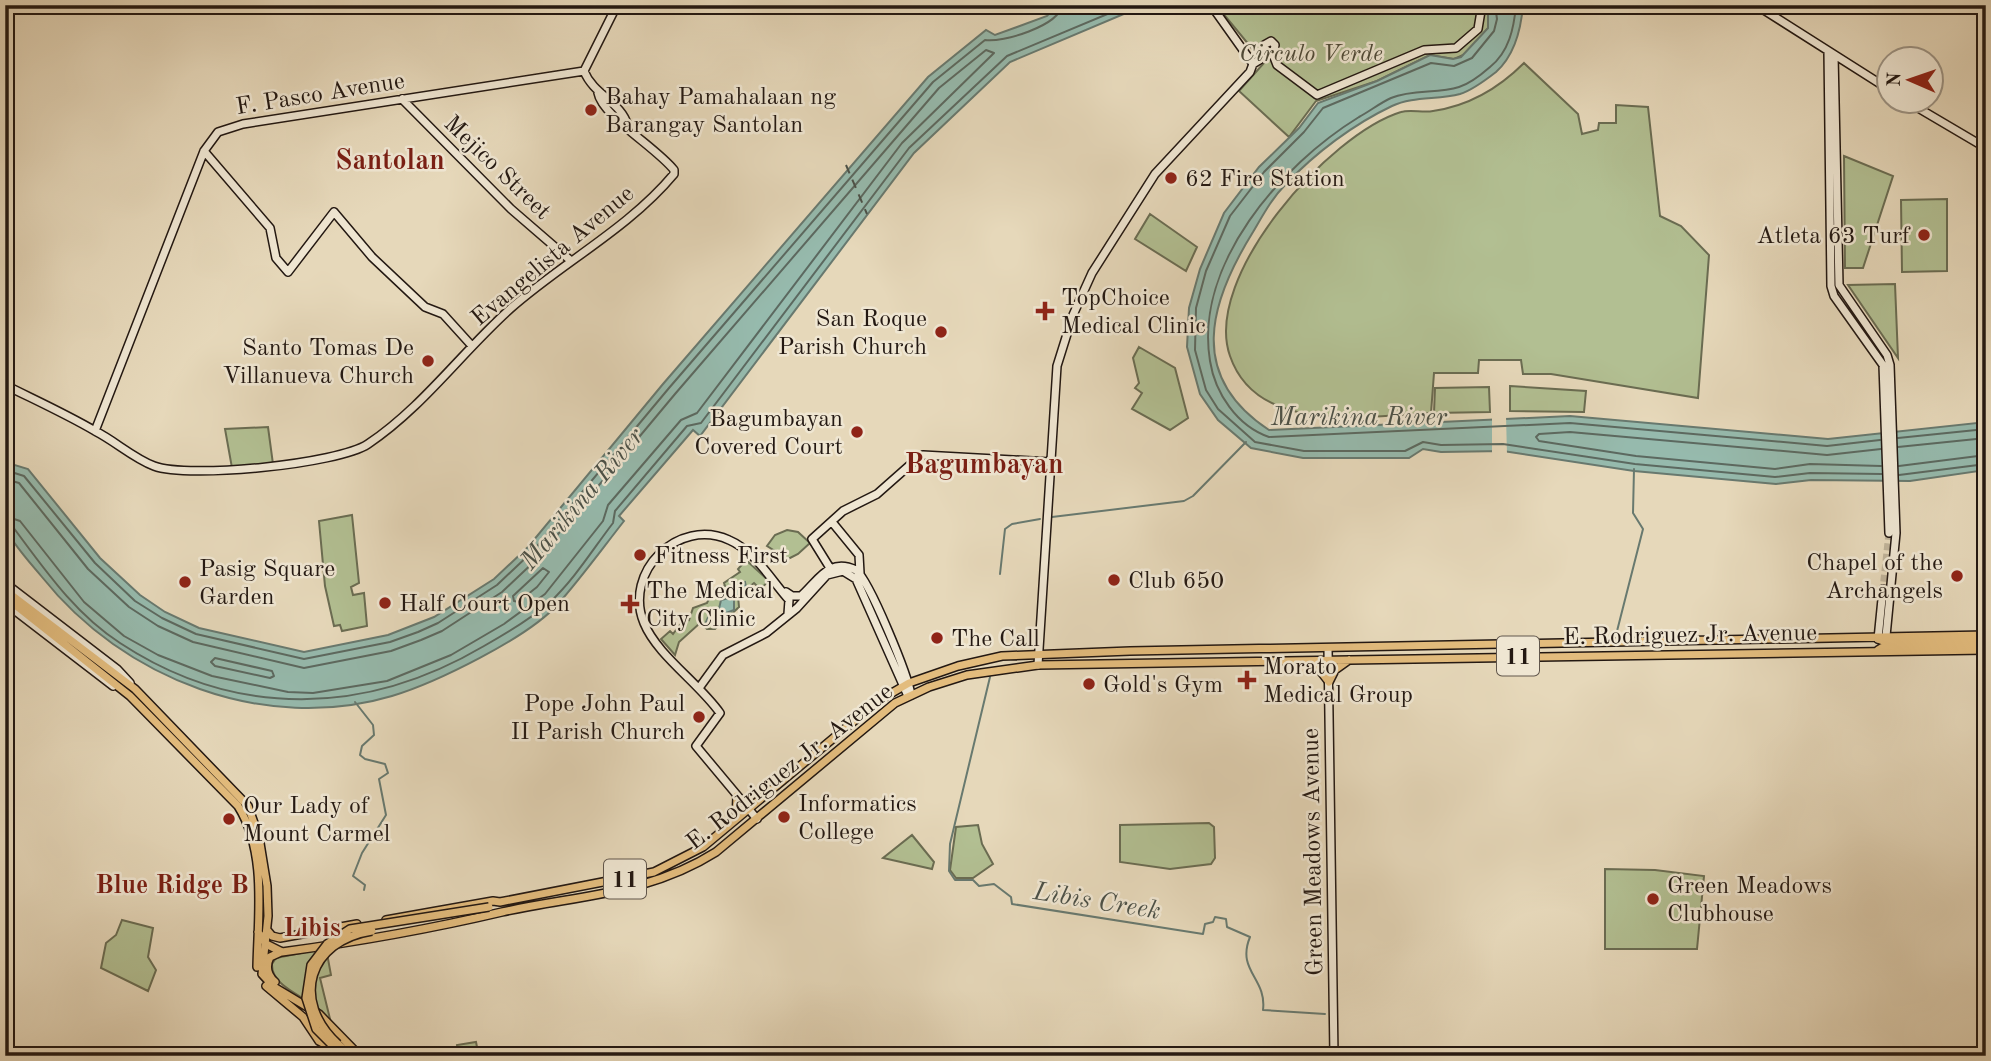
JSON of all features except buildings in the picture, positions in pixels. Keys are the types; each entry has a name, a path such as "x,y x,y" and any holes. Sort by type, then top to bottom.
{"main road":[{"path":"5,590 84,655"},
{"path":"5,597 133,693 236,792 252,813 267,886 266,944 261,964 264,977 321,1015 334,1033 360,1056"},
{"name":"11","path":"1881,642 1986,637"},
{"name":"E. Rodriguez Jr. Avenue","path":"267,930 272,936 280,938 500,902 654,872 689,856 735,821 878,701 907,683 994,658 1038,653 1459,645 1881,642"},
{"name":"E. Rodriguez Jr. Avenue","path":"1881,642 1882,652 1986,648"},
{"name":"E. Rodriguez Jr. Avenue","path":"282,952 390,935 493,911 632,889 671,877 716,852 887,708 909,695 947,681 990,670 1038,665 1459,657 1881,642"},
{"path":"1459,645 1459,657"},
{"path":"1301,659 1318,667 1329,682 1340,665 1351,659"},
{"path":"133,693 231,797 243,814 258,873 258,932 266,944 282,952"},
{"path":"807,760 816,770"},
{"path":"735,821 737,796"},
{"name":"11","path":"339,1050 320,1025 311,998 315,971 333,946 359,933 493,911 500,902"},
{"path":"386,920 390,935"},
{"path":"320,931 321,947"},
{"name":"11","path":"258,932 257,970 261,981 303,1017 319,1041 351,1056"},
{"path":"282,952 270,957 268,974 302,1002"}],"street":[{"path":"584,71 617,5"},
{"path":"1211,5 1253,64"},
{"path":"1038,665 1058,361 1073,315 1092,273 1156,172 1250,72 1253,64 1269,53 1277,65 1303,88 1317,95 1424,50 1456,48 1478,29 1482,21 1482,5"},
{"path":"1756,5 1876,82"},
{"path":"1831,53 1831,286 1834,296 1882,362 1887,418 1891,503 1896,537 1881,642"},
{"name":"Evangelista Avenue","path":"5,385 95,430 148,463 174,470 273,466 334,456 359,447 407,412 512,308 570,260 621,226 674,174 674,170 663,158 628,126 621,110 598,93 584,71"},
{"name":"F. Pasco Avenue","path":"95,430 204,151 212,137 225,128 584,71"},
{"name":"Mejico Street","path":"402,99 511,209 570,260"},
{"path":"1932,116 1986,148"},
{"path":"204,151 270,228 276,258 288,272 334,212 372,257 425,307 443,314 472,346"},
{"path":"830,568 813,539 843,511 877,494 922,456 1050,463"},
{"path":"1889,533 1891,503"},
{"path":"832,522 859,555 856,574"},
{"path":"757,819 696,746 720,713 650,635 641,614 641,583 655,558 682,539 706,535 724,538 744,550 789,600 788,614"},
{"path":"799,606 799,596 830,568 846,566 856,574 907,683 909,695"},
{"path":"699,688 723,655 763,635 799,606 832,572 856,574"},
{"path":"772,580 790,595 799,596"},
{"path":"5,583 117,669 133,693"},
{"path":"1881,642 1883,589"},
{"path":"5,603 108,683 133,693"},
{"name":"Green Meadows Avenue","path":"1328,648 1334,1056"},
{"path":"691,679 703,679"}],"green space":[{"name":"Circulo Verde","path":"1216,5 1488,5 1488,28 1468,53 1454,59 1430,55 1377,81 1316,101 1289,137 1239,91 1264,63"},
{"path":"1524,63 1578,114 1582,134 1598,130 1599,123 1616,123 1616,105 1648,107 1660,216 1681,226 1709,255 1698,398 1551,374 1523,374 1521,360 1479,360 1478,373 1434,373 1431,413 1346,417 1316,415 1288,410 1264,399 1244,381 1230,356 1226,324 1235,288 1253,250 1278,213 1308,178 1340,148 1372,126 1401,112 1446,109 1471,100 1493,88"},
{"path":"1844,156 1893,176 1863,268 1845,268"},
{"name":"Atleta 63 Turf","path":"1947,199 1947,271 1902,272 1901,200"},
{"path":"1150,214 1197,247 1186,271 1135,239"},
{"path":"1895,284 1898,358 1848,285"},
{"path":"1139,347 1175,368 1188,418 1170,430 1132,409 1142,393 1135,388 1139,383 1133,358"},
{"path":"1510,386 1586,391 1584,412 1510,411"},
{"path":"1489,387 1490,412 1434,413 1435,388"},
{"path":"268,427 273,464 232,468 225,429"},
{"path":"352,515 359,583 351,587 353,595 364,593 367,626 342,631 340,625 334,626 325,586 319,521"},
{"path":"787,530 798,532 810,543 788,559 767,546 775,535"},
{"path":"746,560 769,581 760,589 754,583 738,596 739,607 715,629 707,629 700,623 679,642 675,655 661,639 670,631 673,634 685,618 689,620 693,608 707,603 713,590 725,586 724,583 740,572 738,569"},
{"path":"1209,823 1214,827 1215,858 1211,864 1170,869 1120,862 1120,825"},
{"path":"978,825 982,844 993,864 973,878 956,878 950,870 956,827"},
{"path":"912,835 934,862 932,869 883,858"},
{"name":"Green Meadows Clubhouse","path":"1605,869 1655,870 1704,876 1697,949 1605,949"},
{"path":"122,920 153,928 148,957 156,970 148,991 101,968 106,943 116,935"},
{"path":"326,948 331,975 320,978 332,1027 317,1007 278,980 272,964 276,958"},
{"path":"476,1042 478,1052 458,1055 457,1045"}],"water":[{"name":"Marikina River","path":"1057,5 1145,5 1010,62 914,153 700,436 693,430 619,516 624,521 558,604 525,631 480,658 410,690 344,706 295,708 247,702 200,689 155,669 113,644 75,613 27,559 7,531 3,510 5,462 28,469 100,558 140,595 165,612 199,628 304,652 388,635 434,617 494,579 528,547 663,384 928,77 986,30 995,35 1047,16"},
{"path":"1488,5 1523,5 1516,41 1508,58 1496,72 1460,94 1400,103 1363,121 1297,172 1264,213 1225,285 1217,312 1214,337 1216,362 1226,386 1243,409 1269,430 1570,416 1828,439 1986,422 1986,470 1910,481 1811,480 1776,484 1634,471 1503,451 1441,452 1423,449 1409,458 1303,458 1251,448 1218,420 1200,394 1187,347 1189,308 1200,269 1224,213 1259,167 1299,128 1318,103 1377,81 1430,55 1453,59 1461,57 1488,28"},
{"path":"745,582 746,587 734,600 734,610 718,616 716,625 712,621 706,622 710,613 718,613 721,600 729,598 740,584"}],"pier":[{"path":"1492,416 1506,416 1507,455 1492,455"}],"waterway":[{"name":"Libis Creek","path":"1052,517 1184,501 1193,496 1246,442"},
{"path":"1616,635 1643,529 1633,513 1634,469"},
{"name":"Libis Creek","path":"1000,574 1005,529 1012,524 1040,519"},
{"name":"Libis Creek","path":"990,677 950,844 949,871 955,880 973,880 979,886 994,884 1011,897 1012,904 1203,934 1205,924 1213,922 1215,917 1226,919 1227,927 1250,937 1247,958 1261,990 1263,1010 1325,1014"},
{"path":"355,702 373,725 374,735 362,746 360,755 385,764 388,773 379,779 386,815 362,853 353,876 365,885 364,890"}],"ferry route":[{"path":"846,165 867,214"}],"tunnel":[{"path":"1889,533 1883,589 1889,589"}],"place":[{"name":"Bahay Pamahalaan ng Barangay Santolan","path":"591,110"},
{"name":"62 Fire Station","path":"1171,178"},
{"name":"Atleta 63 Turf","path":"1924,235"},
{"name":"TopChoice Medical Clinic","path":"1045,311"},
{"name":"San Roque Parish Church","path":"941,332"},
{"name":"Santo Tomas De Villanueva Church","path":"428,361"},
{"name":"Bagumbayan Covered Court","path":"857,432"},
{"name":"Fitness First","path":"640,555"},
{"name":"Chapel of the Archangels","path":"1957,576"},
{"name":"Club 650","path":"1114,580"},
{"name":"Pasig Square Garden","path":"185,582"},
{"name":"Half Court Open","path":"385,603"},
{"name":"The Medical City Clinic","path":"630,604"},
{"name":"The Call","path":"937,638"},
{"name":"Morato Medical Group","path":"1247,680"},
{"name":"Gold's Gym","path":"1089,684"},
{"name":"Pope John Paul II Parish Church","path":"699,717"},
{"name":"Informatics College","path":"784,817"},
{"name":"Our Lady of Mount Carmel","path":"229,819"},
{"name":"Green Meadows Clubhouse","path":"1653,899"}],"district":[{"name":"Santolan","path":"390,159"},
{"name":"Bagumbayan","path":"984,463"},
{"name":"Blue Ridge B","path":"172,884"},
{"name":"Libis","path":"312,927"}]}
